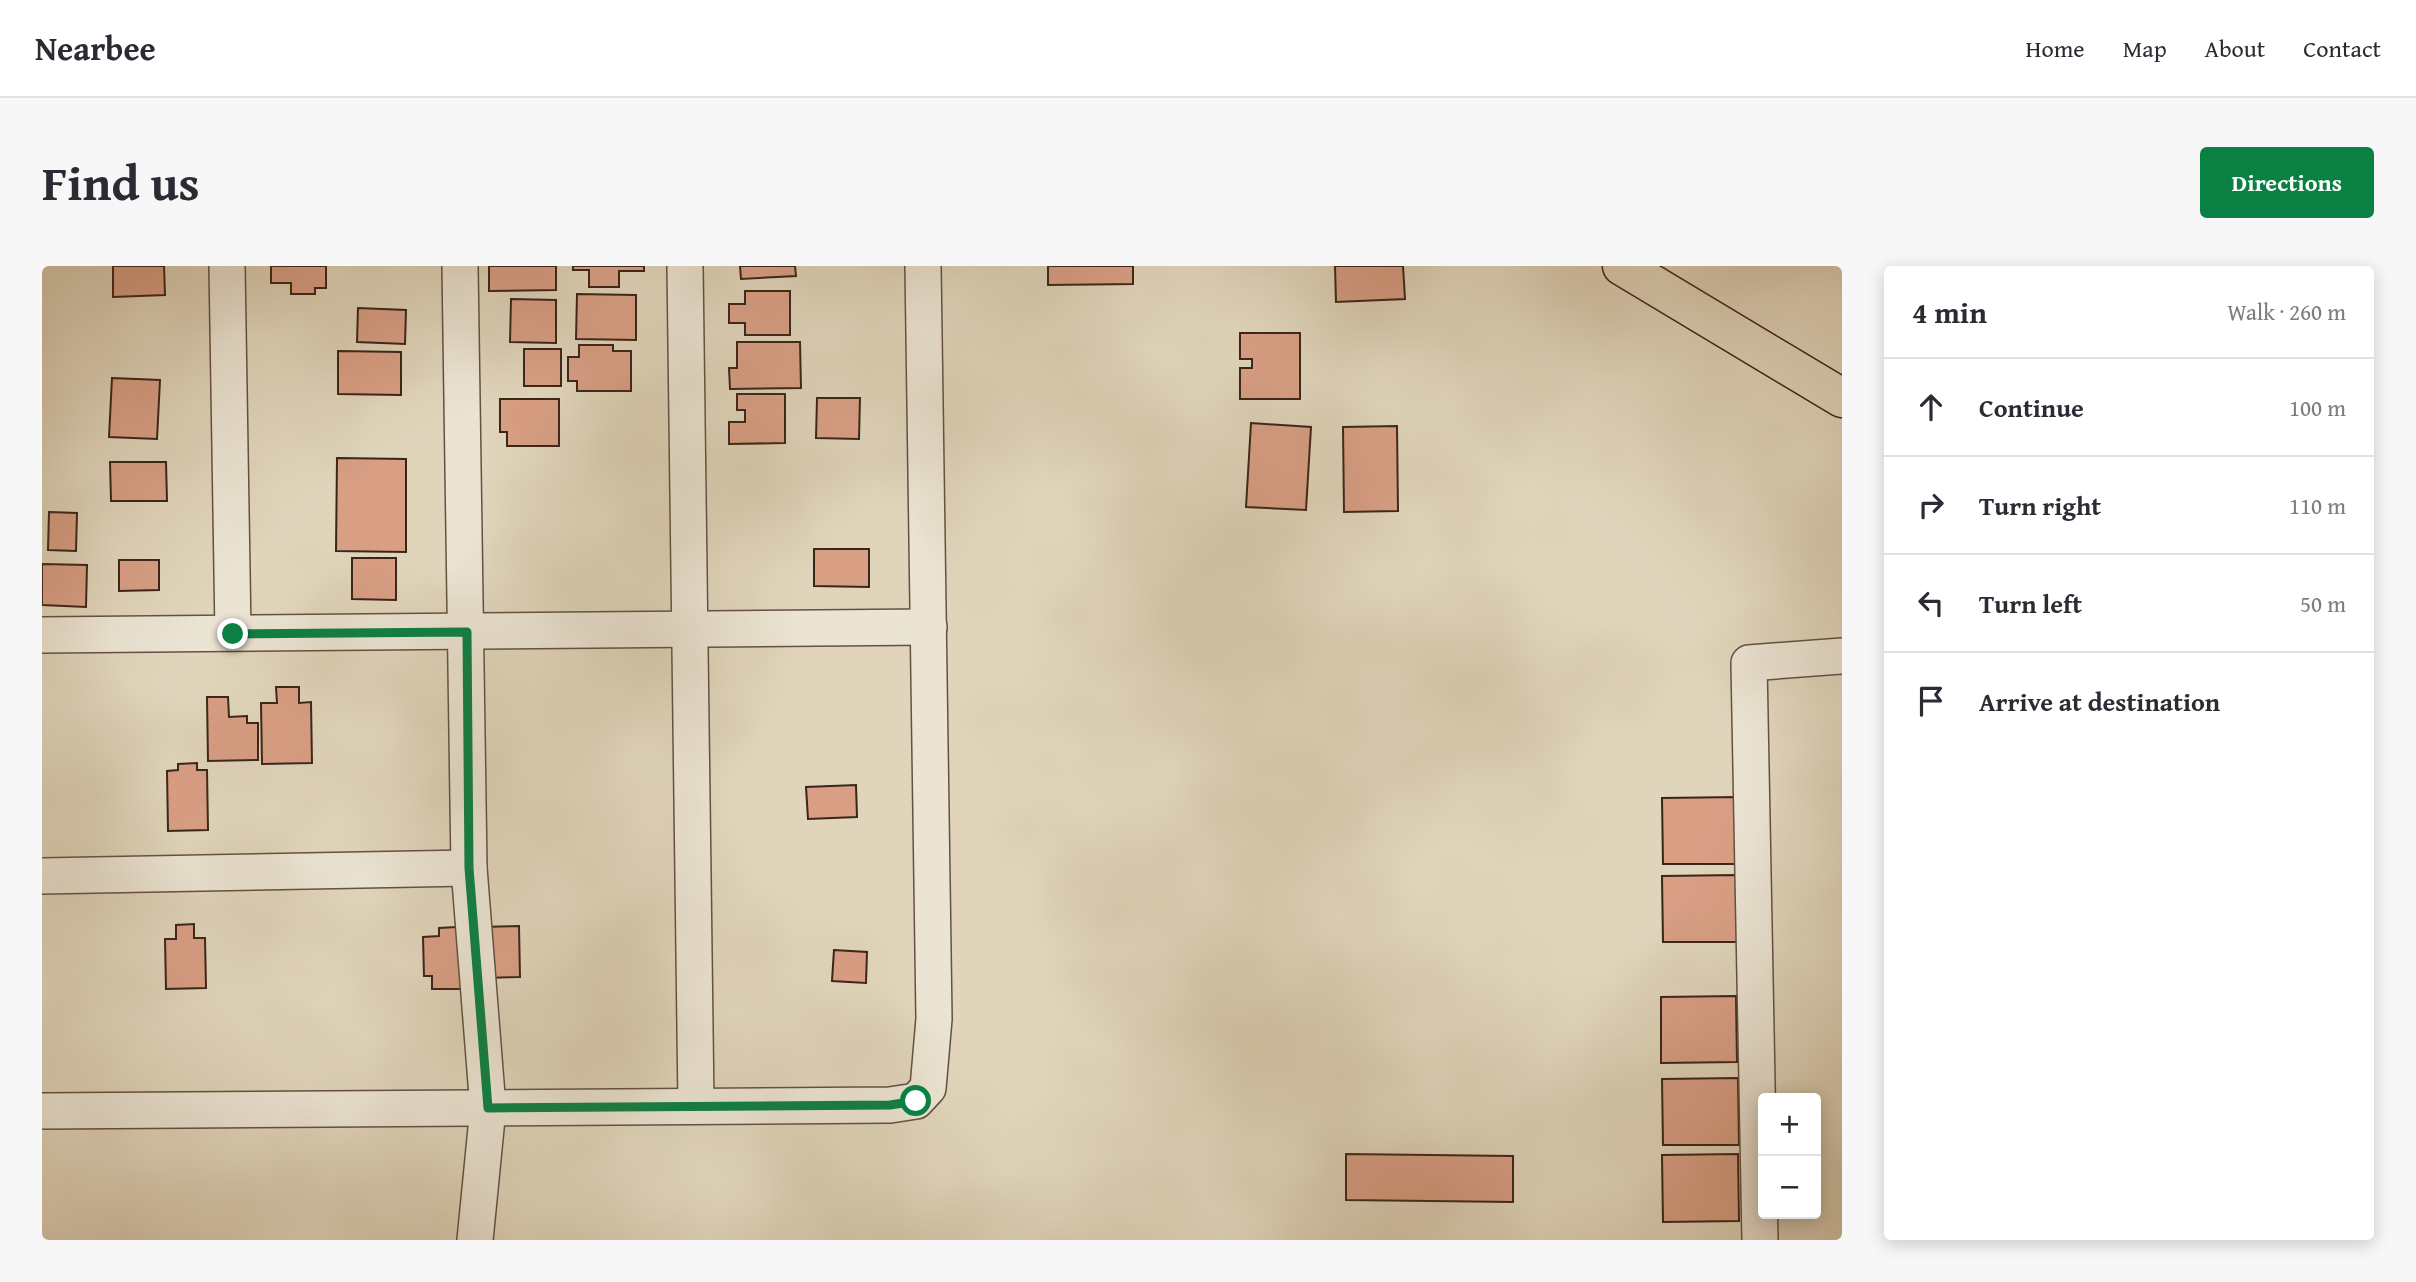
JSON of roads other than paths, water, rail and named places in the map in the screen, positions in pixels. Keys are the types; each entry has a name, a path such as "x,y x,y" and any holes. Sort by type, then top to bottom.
{"main road":[{"path":"1622,266 1842,398"}],"street":[{"path":"227,266 233,634"},
{"path":"460,266 469,868 488,1108 475,1240"},
{"path":"685,266 696,1105"},
{"path":"42,1111 890,1105 916,1101 928,1088 934,1019 923,266"},
{"path":"42,635 929,627"},
{"path":"1760,1240 1749,663 1842,656"},
{"path":"42,876 469,868"}]}
